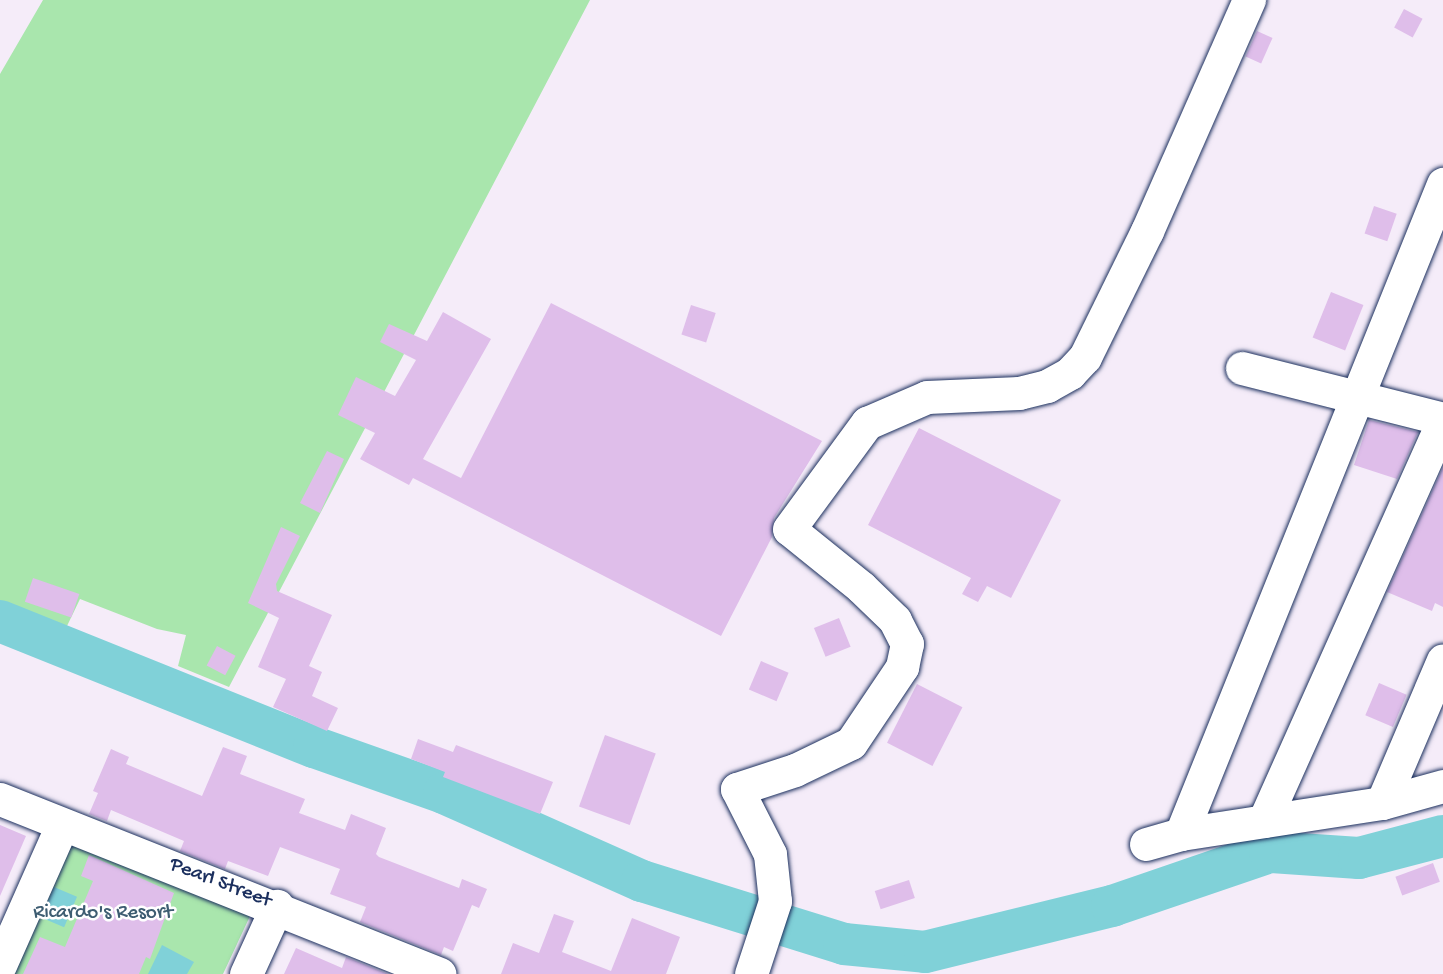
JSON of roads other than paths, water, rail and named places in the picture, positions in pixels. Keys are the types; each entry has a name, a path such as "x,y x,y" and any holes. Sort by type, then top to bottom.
{"street":[{"path":"752,972 775,901 770,854 737,789 795,770 851,743 903,667 907,644 895,620 861,587 789,529 867,423 927,397 1018,393 1047,386 1070,374 1085,357 1147,231 1249,0"},
{"path":"1181,834 1443,184"},
{"path":"1242,368 1443,420 1264,821"},
{"path":"1382,803 1443,660"},
{"path":"1146,844 1181,834 1382,803 1443,786"},
{"name":"Pearl Street","path":"0,799 62,825 277,906 439,974"},
{"path":"0,965 62,825"},
{"path":"246,974 277,906"}],"water":[{"path":"54,887 77,897 64,927 41,917"},
{"path":"162,945 194,962 187,974 148,974"}],"waterway":[{"path":"0,621 314,747 444,793 642,881 844,944 925,952 1112,906 1270,852 1359,858 1443,836"}],"park label":[{"name":"Ricardo's Resort","path":"103,914"}]}
